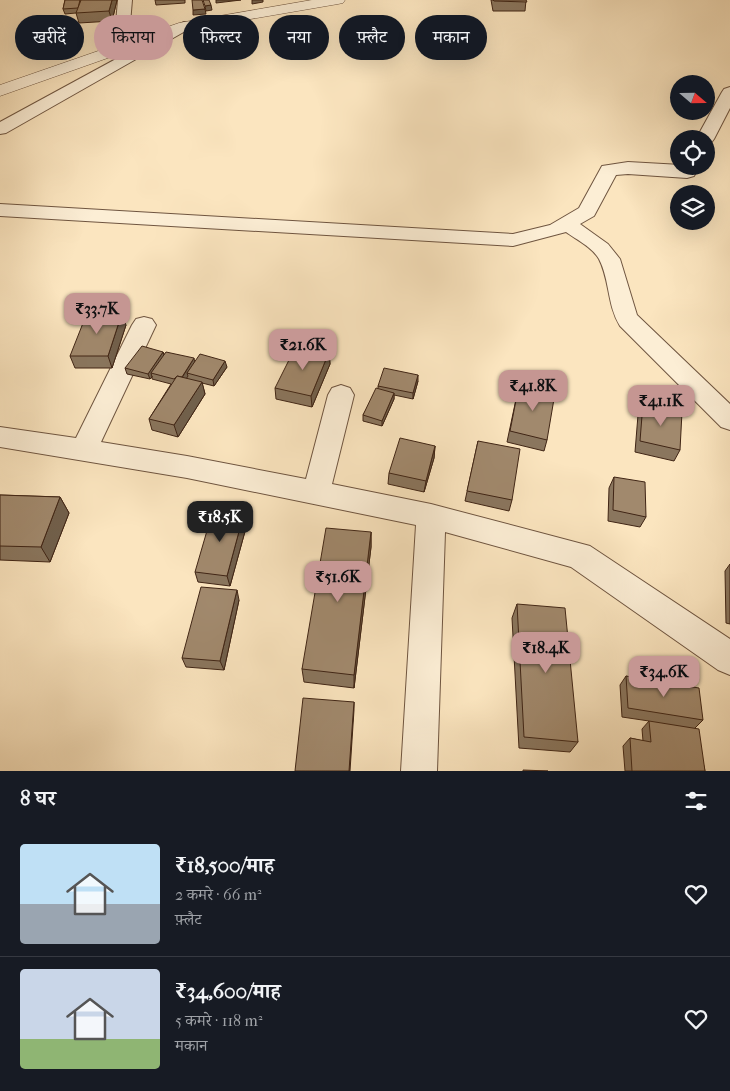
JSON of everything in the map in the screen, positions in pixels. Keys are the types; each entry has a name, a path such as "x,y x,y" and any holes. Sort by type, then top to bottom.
{"street":[{"path":"124,15 125,0"},
{"path":"249,15 338,0"},
{"path":"0,129 183,27"},
{"path":"0,91 94,57"},
{"path":"710,130 730,92"},
{"path":"0,210 513,240 557,229 587,212 609,170 634,168 670,171"},
{"path":"566,224 597,245 609,260 621,308 628,320 730,420"},
{"path":"83,451 144,325"},
{"path":"316,493 341,395"},
{"path":"0,437 187,467 431,516 579,556 730,658"},
{"path":"419,771 431,516"}],"building":[{"path":"65,0 80,0 78,8 63,9"},
{"path":"81,0 112,0 109,11 76,13"},
{"path":"192,0 202,0 205,9 193,10"},
{"path":"203,0 209,0 211,5 205,6"},
{"path":"526,0 527,2 494,1"},
{"path":"87,313 122,313 108,356 70,356"},
{"path":"142,346 163,352 148,374 125,368"},
{"path":"296,346 329,352 311,396 275,388"},
{"path":"166,352 194,358 182,377 177,376 174,379 151,373"},
{"path":"200,354 225,361 213,380 187,373"},
{"path":"384,368 418,375 413,393 378,386"},
{"path":"177,376 202,382 174,425 149,419"},
{"path":"519,385 555,393 547,440 510,431"},
{"path":"376,388 394,393 382,421 363,415"},
{"path":"643,403 682,412 680,450 640,441"},
{"path":"400,438 435,446 426,481 389,473"},
{"path":"478,441 520,449 512,500 467,491"},
{"path":"614,477 645,482 646,517 613,510"},
{"path":"0,495 60,497 41,547 0,546"},
{"path":"213,510 244,513 227,576 195,572"},
{"path":"326,528 371,532 354,675 302,669"},
{"path":"201,587 237,590 220,661 182,658"},
{"path":"517,604 565,608 578,742 524,737"},
{"path":"626,676 699,688 703,720 628,708"},
{"path":"303,698 354,702 349,771 295,771"},
{"path":"649,721 699,729 705,771 632,771 630,738 651,742"}]}
